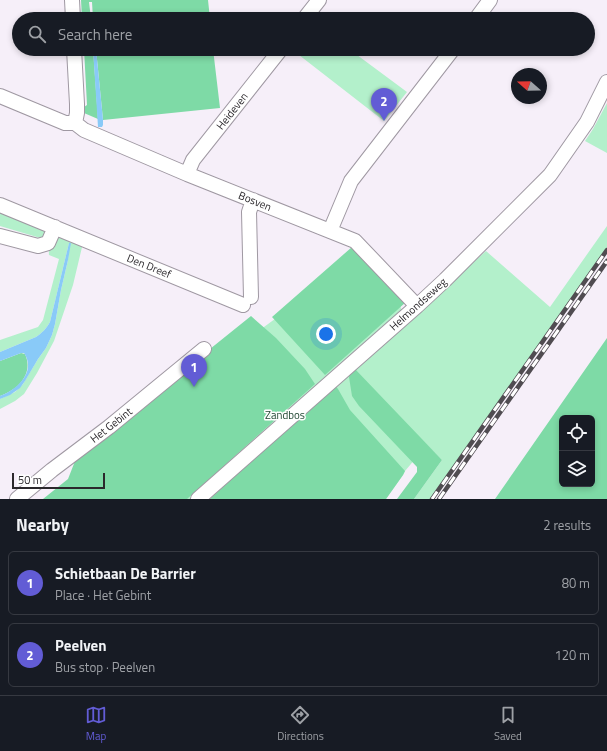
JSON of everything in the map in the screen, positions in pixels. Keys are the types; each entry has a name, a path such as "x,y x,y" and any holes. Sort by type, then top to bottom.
{"street":[{"path":"72,0 73,12"},
{"path":"310,12 319,0"},
{"path":"481,12 490,0"},
{"path":"74,56 77,104 75,123"},
{"name":"Heideven","path":"187,174 194,160 276,56"},
{"path":"330,231 351,181 448,56"},
{"name":"Helmondseweg","path":"198,499 417,306 550,175 587,122 607,82"},
{"name":"Bosven","path":"0,96 65,123 75,123 84,130 187,174 355,241 417,306"},
{"name":"Den Dreef","path":"0,205 247,301 249,212 254,200"},
{"path":"0,236 38,246 48,243 55,227"},
{"name":"Het Gebint","path":"17,499 204,349"}],"green space":[{"path":"81,0 208,0 209,12 93,12 92,2 89,2 90,12 82,12"},
{"path":"84,56 94,56 98,119 84,113 84,107 87,105"},
{"path":"97,56 214,56 220,108 103,120"},
{"path":"300,56 358,56 407,92 384,121"},
{"path":"607,103 607,153 585,141"},
{"path":"0,209 50,230 47,240 0,226"},
{"name":"Zandbos","path":"607,226 607,250 430,499 414,499 442,460 427,445 405,471 386,499 56,499 83,460 279,316 400,306 407,321 486,251 550,307"},
{"path":"56,234 83,243 73,285 54,341 37,373 24,394 0,409 0,399 15,392 23,384 46,348 52,335 68,260 69,243 50,322 44,331 36,337 0,352 0,340 38,327 43,320 59,259 49,255 50,247"},
{"path":"352,247 406,302 325,375 272,317"},
{"path":"251,316 276,338 305,369 315,384 187,499 43,499 68,479 77,456"},
{"path":"607,338 607,499 495,499"},
{"path":"21,353 25,354 27,361 26,374 23,380 13,390 0,396 0,361"},
{"path":"355,369 442,460 414,499 397,499 417,472 417,467 359,406 352,396 349,377 350,373"},
{"path":"335,385 350,410 405,471 386,499 210,499"}],"water":[{"path":"93,56 97,56 103,120 102,127 98,127"},
{"path":"69,243 71,243 68,260 52,335 46,348 20,388 10,395 0,399 0,396 18,385 23,379 28,367 24,353 0,361 0,352 36,337 44,331 50,322"}],"railway":[{"path":"432,499 607,250"},
{"path":"439,499 607,261"}],"place":[{"name":"Peelven","path":"384,121"},
{"name":"Schietbaan De Barrier","path":"194,387"}]}
